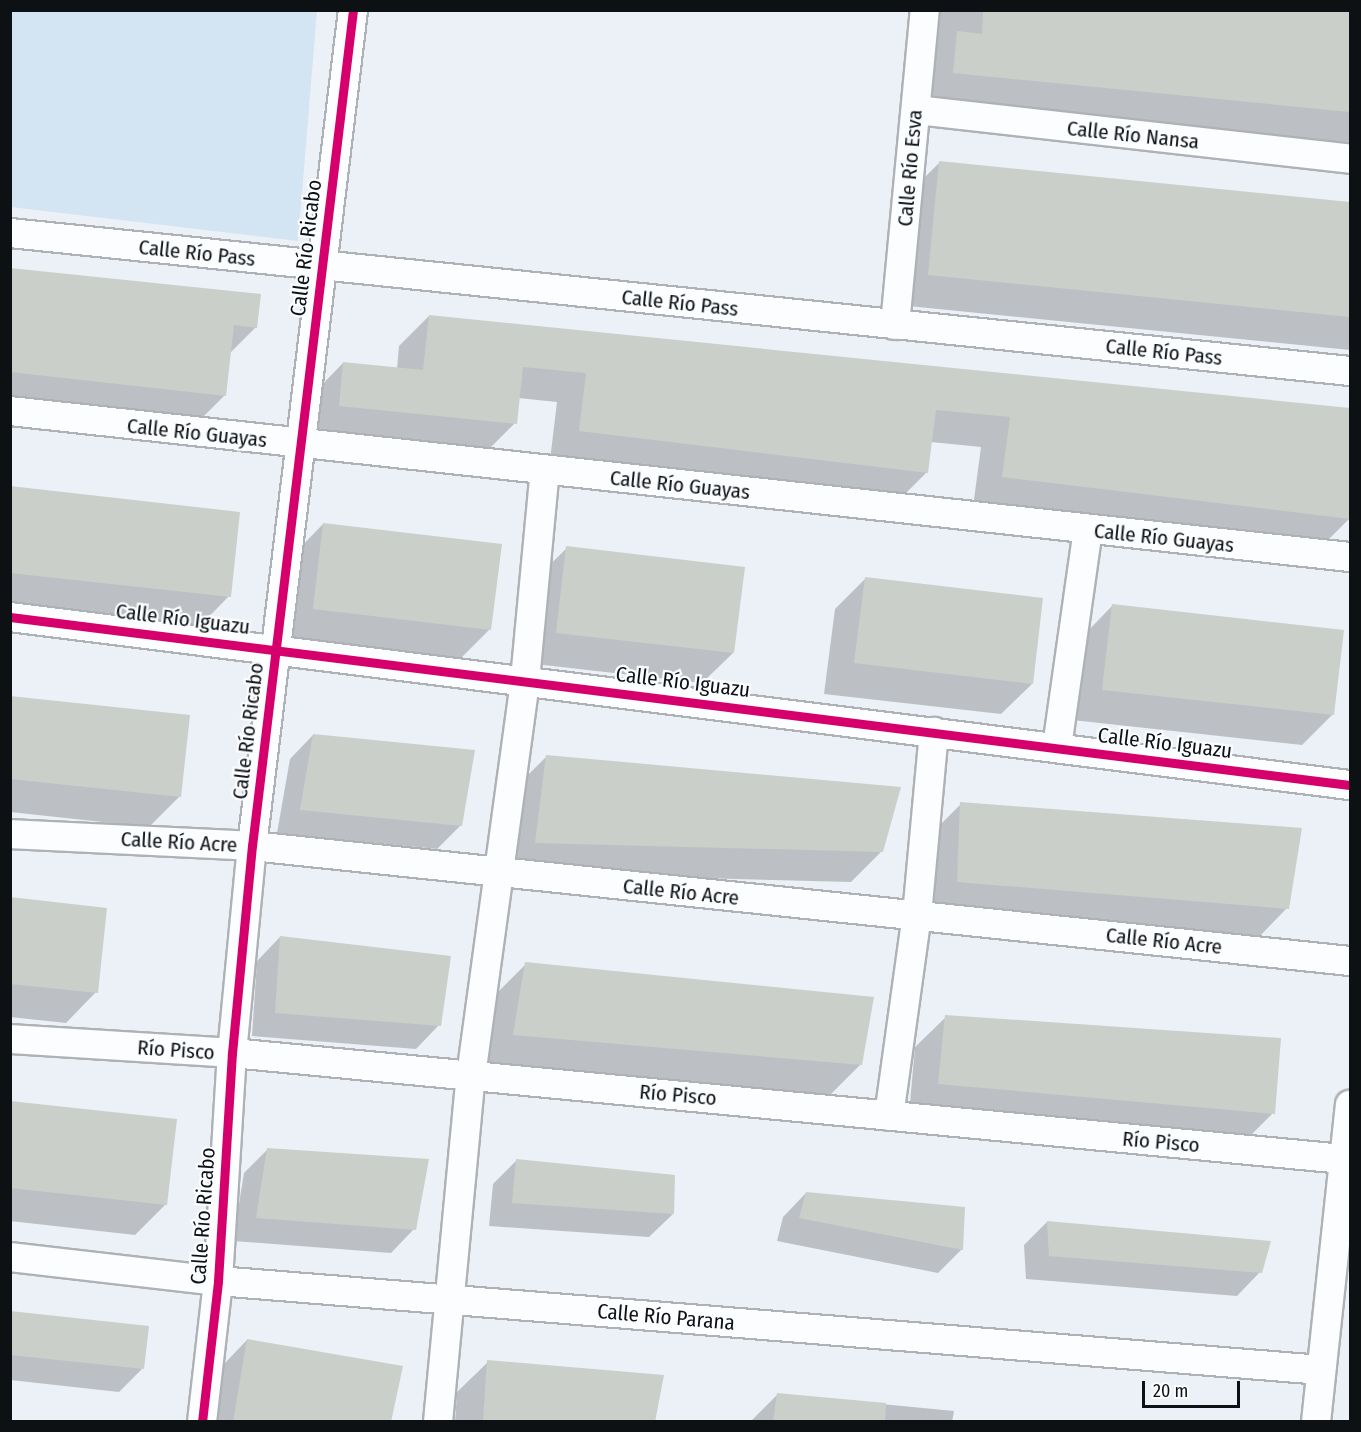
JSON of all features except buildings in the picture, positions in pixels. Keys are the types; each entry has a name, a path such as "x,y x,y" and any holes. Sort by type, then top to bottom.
{"street":[{"name":"Calle Río Ricabo","path":"202,1422 218,1281 232,1053 252,846 353,10"},
{"name":"Calle Río Esva","path":"895,325 925,10"},
{"name":"Calle Río Nansa","path":"915,110 1350,159"},
{"name":"Calle Río Pass","path":"10,233 322,267 1350,371"},
{"name":"Calle Río Guayas","path":"10,411 1350,557"},
{"path":"438,1422 447,1299 471,1076 525,680 545,470"},
{"path":"1057,747 1088,530"},
{"name":"Calle Río Iguazu","path":"10,617 1350,785"},
{"path":"889,1116 917,915 934,732"},
{"name":"Calle Río Acre","path":"10,834 252,846 499,874 1350,961"},
{"name":"Río Pisco","path":"10,1040 232,1053 1344,1159"},
{"path":"1316,1422 1350,1105"},
{"name":"Calle Río Parana","path":"10,1257 218,1281 1321,1370"}],"shaded area":[{"path":"11,10 317,11 298,241 11,207"}],"cycle path":[{"path":"202,1422 218,1281 232,1053 252,846 353,10"},
{"path":"10,617 1350,785"}]}
